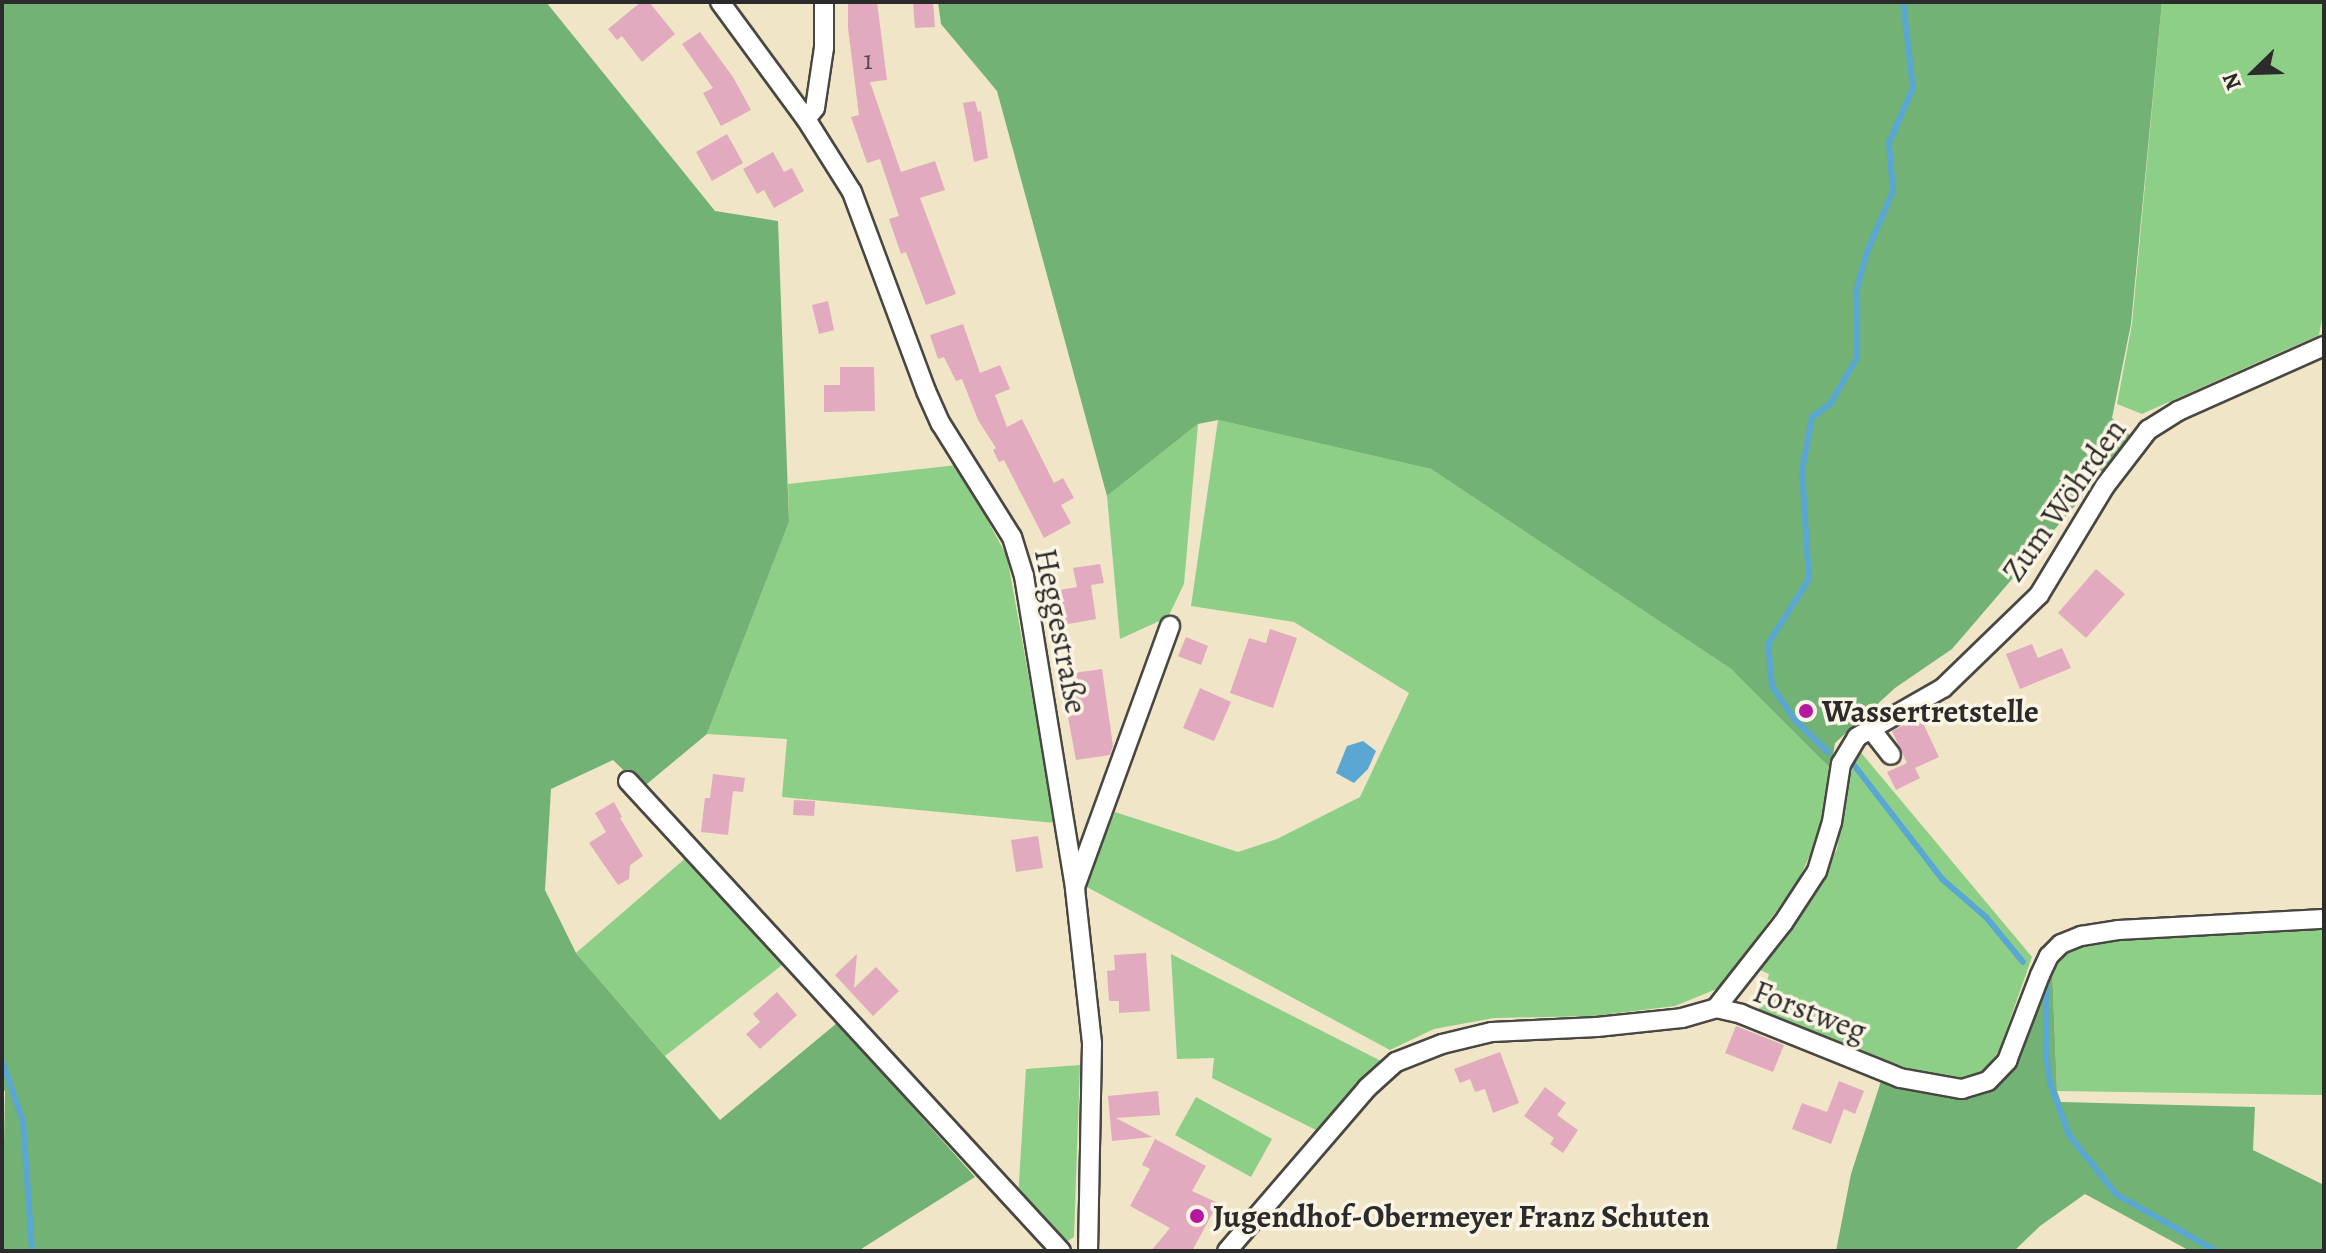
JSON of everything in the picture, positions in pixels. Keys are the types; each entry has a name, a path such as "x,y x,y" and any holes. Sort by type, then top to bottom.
{"street":[{"name":"Heggestraße","path":"720,2 806,119 852,192 941,424 1012,537 1024,576 1075,889 1092,1044 1088,1251"},
{"path":"806,119 815,108 824,48 824,2"},
{"name":"Zum Wöhrden","path":"1716,1008 1783,923 1817,871 1832,822 1841,764 1848,748 1870,728 1943,688 2039,595 2105,486 2148,430 2178,411 2324,346"},
{"path":"1075,889 1170,626"},
{"path":"1870,728 1891,755"},
{"path":"628,781 1061,1251"},
{"name":"Forstweg","path":"1227,1251 1367,1088 1396,1062 1442,1044 1492,1032 1597,1027 1682,1018 1716,1008 1741,1014 1900,1078 1962,1089 1988,1081 2007,1061 2040,975 2049,956 2061,944 2081,936 2118,930 2324,919"}],"green space":[{"path":"2,2 546,2 715,211 778,221 789,522 707,734 642,788 613,760 551,789 545,890 576,953 720,1120 837,1023 975,1177 858,1251 2,1251 5,1091 2,1089"},
{"path":"938,2 2162,2 2131,324 2112,418 2133,438 1952,649 1895,688 1835,743 1831,769 1731,669 1431,469 1218,420 1198,424 1107,496 997,91 941,24"},
{"path":"2162,2 2324,2 2324,308 2319,335 2142,414 2117,404 2132,324"},
{"path":"1218,420 1431,469 1731,669 1831,769 1818,838 1797,883 1719,988 1675,1006 1594,1016 1494,1018 1434,1029 1390,1050 1085,886 1115,812 1238,852 1277,839 1360,797 1409,693 1294,622 1191,606"},
{"path":"1198,424 1184,584 1168,617 1120,639 1107,496"},
{"path":"957,465 1007,556 1055,823 782,797 787,739 707,734 789,522 788,484"},
{"path":"1858,749 2032,957 1999,1051 1980,1076 1965,1081 1930,1077 1759,1010 1769,974 1758,969 1812,896 1837,849 1846,789"},
{"path":"688,856 786,962 665,1056 576,953"},
{"path":"2324,928 2324,1095 2057,1091 2052,966 2064,954 2083,944 2105,939"},
{"path":"1171,954 1383,1062 1320,1132 1212,1078 1214,1058 1177,1059"},
{"path":"2052,966 2057,1091 2061,1102 2255,1107 2253,1150 2324,1185 2324,1251 2190,1251 2085,1194 2040,1226 2014,1251 1836,1251 1851,1174 1883,1075 1978,1093"},
{"path":"1080,1065 1074,1237 1066,1242 1058,1240 1018,1198 1026,1069"},
{"path":"1196,1097 1272,1139 1251,1177 1175,1135"}],"water":[{"path":"1363,741 1376,751 1368,769 1354,783 1336,773 1347,746"}],"building":[{"path":"641,2 649,2 675,34 642,62 622,36 617,40 608,29"},
{"path":"848,2 877,2 887,80 870,82 901,172 935,161 945,190 920,198 956,294 926,305 906,252 901,254 889,219 899,216 880,159 867,163 851,117 859,115 848,28"},
{"path":"913,2 933,2 935,27 915,28"},
{"path":"700,32 733,77 751,110 721,126 703,93 713,88 682,44"},
{"path":"975,101 978,112 981,111 988,158 974,162 963,103"},
{"path":"727,134 743,163 712,181 696,152"},
{"path":"773,152 784,172 792,168 804,191 774,208 764,190 757,194 743,169"},
{"path":"828,301 834,330 819,334 812,305"},
{"path":"963,324 980,373 1000,365 1010,389 995,395 1007,427 1022,419 1054,483 1063,478 1074,498 1061,505 1071,523 1044,538 1004,460 999,462 993,450 996,448 978,420 962,379 956,381 944,357 938,359 930,335"},
{"path":"840,367 874,367 875,411 824,412 824,385 840,385"},
{"path":"1100,564 1104,583 1091,585 1096,619 1052,627 1046,592 1077,587 1073,568"},
{"path":"2096,569 2125,594 2086,638 2058,613"},
{"path":"1270,629 1297,638 1273,708 1230,693 1249,638 1266,643"},
{"path":"1186,637 1208,646 1201,665 1178,656"},
{"path":"2032,644 2038,658 2062,648 2071,668 2020,689 2006,654"},
{"path":"1102,669 1113,746 1110,755 1076,760 1060,675"},
{"path":"1200,688 1231,702 1214,741 1183,728"},
{"path":"1920,717 1939,757 1915,768 1920,778 1896,790 1887,772 1907,763 1892,731"},
{"path":"713,774 745,778 743,792 733,791 728,835 701,832 705,798 710,798"},
{"path":"794,800 815,801 814,816 793,815"},
{"path":"614,802 643,856 630,865 629,879 618,885 589,843 606,832 595,813"},
{"path":"1038,836 1043,868 1016,872 1011,840"},
{"path":"1146,953 1150,1011 1119,1013 1119,1001 1109,1001 1107,971 1115,970 1114,955"},
{"path":"857,954 854,988 876,967 899,991 873,1016 835,975"},
{"path":"777,992 797,1015 760,1049 746,1034 760,1022 753,1014"},
{"path":"1736,1026 1784,1045 1773,1072 1725,1053"},
{"path":"1500,1052 1519,1103 1493,1113 1485,1089 1475,1092 1470,1079 1460,1083 1454,1069"},
{"path":"1839,1081 1864,1091 1855,1114 1844,1109 1831,1144 1792,1129 1802,1103 1827,1112"},
{"path":"1545,1087 1566,1103 1557,1115 1578,1130 1563,1153 1550,1144 1554,1138 1524,1116"},
{"path":"1158,1091 1160,1115 1116,1118 1152,1137 1112,1141 1108,1096"},
{"path":"1155,1139 1206,1166 1192,1191 1218,1203 1192,1251 1151,1251 1170,1228 1130,1206 1150,1169 1142,1165"}],"waterway":[{"path":"1828,752 1795,720 1772,686 1768,644 1809,579 1802,471 1812,417 1830,404 1857,358 1856,292 1867,252 1893,191 1889,143 1913,88 1903,2"},
{"path":"1854,765 1942,879 1986,917 2023,962"},
{"path":"2046,987 2046,1056 2051,1086 2069,1135 2116,1194 2216,1251"},
{"path":"2,1061 23,1121 32,1251"}],"place":[{"name":"Wassertretstelle","path":"1806,711"},
{"name":"Jugendhof-Obermeyer Franz Schuten","path":"1197,1216"}]}
